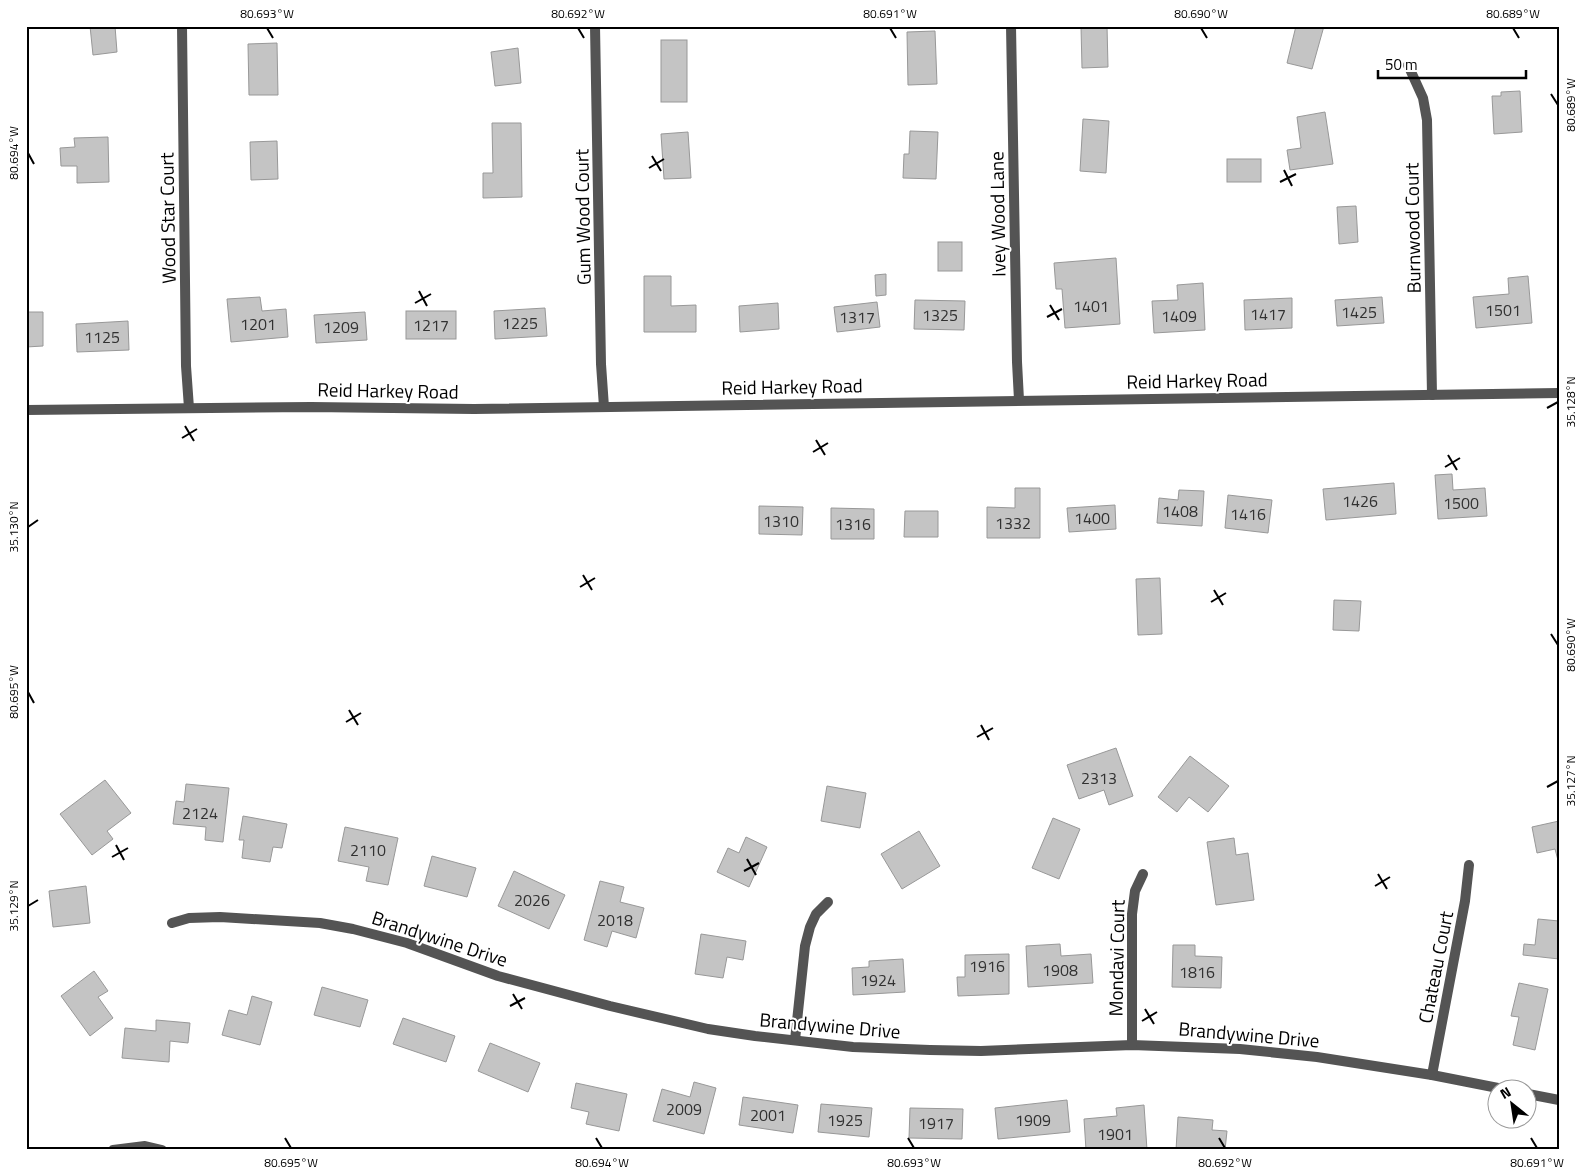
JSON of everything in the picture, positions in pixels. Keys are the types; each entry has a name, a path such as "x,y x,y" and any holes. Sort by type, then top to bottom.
{"street":[{"name":"Wood Star Court","path":"182,26 186,356 190,408"},
{"name":"Gum Wood Court","path":"595,26 601,364 604,407"},
{"name":"Ivey Wood Lane","path":"1011,26 1017,362 1020,400"},
{"name":"Burnwood Court","path":"1408,65 1423,98 1428,120 1432,395"},
{"name":"Reid Harkey Road","path":"26,410 311,406 474,409 1559,393"},
{"name":"Chateau Court","path":"1432,1075 1465,900 1469,865"},
{"name":"Mondavi Court","path":"1132,1045 1132,914 1135,890 1143,874"},
{"path":"795,1040 805,946 816,914 828,902"},
{"name":"Brandywine Drive","path":"172,923 189,918 220,917 291,920 328,924 407,943 498,976 636,1013 708,1029 795,1040 853,1047 930,1050 991,1050 1132,1045 1240,1049 1317,1057 1432,1075 1488,1086"},
{"path":"1538,1096 1559,1100"},
{"path":"113,1150 145,1146 162,1150"}],"building":[{"path":"90,26 115,26 117,52 93,55"},
{"path":"1107,26 1108,67 1082,68 1081,27"},
{"path":"1296,26 1324,26 1312,69 1287,63"},
{"path":"935,31 937,84 908,85 907,32"},
{"path":"661,40 687,40 687,102 661,102"},
{"path":"277,43 278,95 249,95 248,44"},
{"path":"518,48 521,83 495,86 491,52"},
{"path":"1520,91 1522,132 1494,134 1492,96 1501,96 1501,92"},
{"path":"1325,112 1333,164 1290,170 1287,150 1301,148 1297,117"},
{"path":"1083,119 1109,121 1106,173 1080,171"},
{"path":"492,123 521,123 522,197 483,198 483,173 493,173"},
{"path":"910,131 938,132 936,179 903,178 904,154 909,154"},
{"path":"688,132 691,178 664,179 661,134"},
{"path":"108,137 109,182 77,183 77,166 61,166 60,148 75,147 74,138"},
{"path":"277,141 278,179 251,180 250,142"},
{"path":"1227,159 1261,159 1261,182 1227,182"},
{"path":"1356,206 1358,242 1339,244 1337,207"},
{"path":"938,242 962,242 962,271 938,271"},
{"path":"1116,258 1120,324 1065,328 1062,289 1056,289 1054,263"},
{"path":"886,274 886,295 876,296 875,275"},
{"path":"644,276 671,276 671,306 696,305 696,332 644,332"},
{"path":"1528,276 1532,323 1476,328 1473,297 1509,294 1508,278"},
{"path":"1203,283 1205,330 1154,333 1152,301 1178,300 1177,285"},
{"path":"260,297 262,311 286,309 288,337 231,342 227,299"},
{"path":"1382,297 1384,323 1337,326 1335,300"},
{"path":"1292,298 1292,328 1245,330 1244,300"},
{"path":"915,300 965,301 964,330 914,329"},
{"path":"877,302 880,327 837,332 834,307"},
{"path":"778,303 779,329 740,332 739,306"},
{"path":"545,308 547,336 495,339 494,311"},
{"path":"406,311 456,311 456,339 406,339"},
{"path":"28,312 43,312 43,346 26,347 26,318 28,318"},
{"path":"365,312 367,340 316,343 314,315"},
{"path":"128,321 129,350 77,352 76,324"},
{"path":"1452,474 1453,490 1485,488 1487,516 1438,519 1435,475"},
{"path":"1394,483 1396,514 1326,520 1323,489"},
{"path":"1015,488 1040,488 1040,538 987,538 987,507 1015,508"},
{"path":"1179,490 1204,491 1202,526 1157,523 1159,498 1178,500"},
{"path":"1228,495 1272,500 1268,533 1225,528"},
{"path":"1115,505 1116,529 1069,532 1067,508"},
{"path":"759,506 803,507 802,535 759,534"},
{"path":"831,508 874,509 874,539 831,539"},
{"path":"905,511 938,511 938,537 904,537"},
{"path":"1160,578 1162,634 1138,635 1136,579"},
{"path":"1334,600 1361,601 1359,631 1333,630"},
{"path":"1116,748 1133,796 1109,805 1104,790 1079,799 1067,765"},
{"path":"1190,756 1229,786 1208,812 1189,797 1177,812 1158,797"},
{"path":"105,780 131,813 107,831 113,839 92,855 60,814"},
{"path":"186,784 229,788 223,842 205,840 206,827 173,824 176,801 184,802"},
{"path":"827,786 866,793 860,828 821,821"},
{"path":"243,816 287,824 282,848 273,847 270,862 242,858 244,840 239,840"},
{"path":"1053,818 1080,829 1059,879 1032,868"},
{"path":"1559,821 1559,864 1555,849 1537,853 1532,827"},
{"path":"345,827 398,838 388,885 366,881 369,867 338,861"},
{"path":"919,831 940,866 902,889 881,854"},
{"path":"746,837 767,847 749,887 717,872 728,848 739,853"},
{"path":"1234,838 1236,855 1248,853 1254,900 1216,905 1207,842"},
{"path":"432,856 476,868 467,897 424,886"},
{"path":"514,871 565,895 549,929 498,906"},
{"path":"600,881 624,887 620,902 644,908 636,938 612,931 607,947 584,940"},
{"path":"86,886 90,923 53,927 49,891"},
{"path":"1538,919 1559,921 1559,959 1523,955 1524,944 1535,945"},
{"path":"701,934 746,941 743,960 727,957 723,978 695,974"},
{"path":"1060,944 1061,956 1091,954 1093,983 1028,987 1026,946"},
{"path":"1173,945 1195,945 1195,956 1222,957 1221,988 1172,987"},
{"path":"1009,954 1009,994 958,996 957,977 965,977 965,955"},
{"path":"903,959 905,992 853,995 852,968 869,967 869,961"},
{"path":"94,971 108,991 98,997 113,1018 90,1036 61,996"},
{"path":"1519,983 1548,989 1535,1050 1513,1045 1519,1017 1511,1016"},
{"path":"322,987 368,1000 360,1027 314,1015"},
{"path":"252,996 272,1002 260,1045 222,1035 229,1010 247,1015"},
{"path":"403,1018 455,1036 446,1062 393,1044"},
{"path":"156,1020 190,1023 188,1043 170,1041 169,1062 122,1058 125,1028 156,1031"},
{"path":"490,1043 540,1063 528,1092 478,1071"},
{"path":"694,1082 716,1088 704,1134 653,1121 662,1089 690,1097"},
{"path":"576,1083 627,1094 619,1131 586,1124 589,1112 571,1108"},
{"path":"743,1097 798,1105 793,1133 739,1125"},
{"path":"1067,1100 1070,1132 998,1139 995,1108"},
{"path":"821,1104 872,1108 869,1137 818,1132"},
{"path":"1144,1105 1147,1150 1086,1150 1084,1119 1117,1116 1116,1108"},
{"path":"910,1108 963,1109 962,1139 909,1138"},
{"path":"1178,1117 1213,1120 1212,1130 1227,1131 1225,1150 1176,1150"}]}
